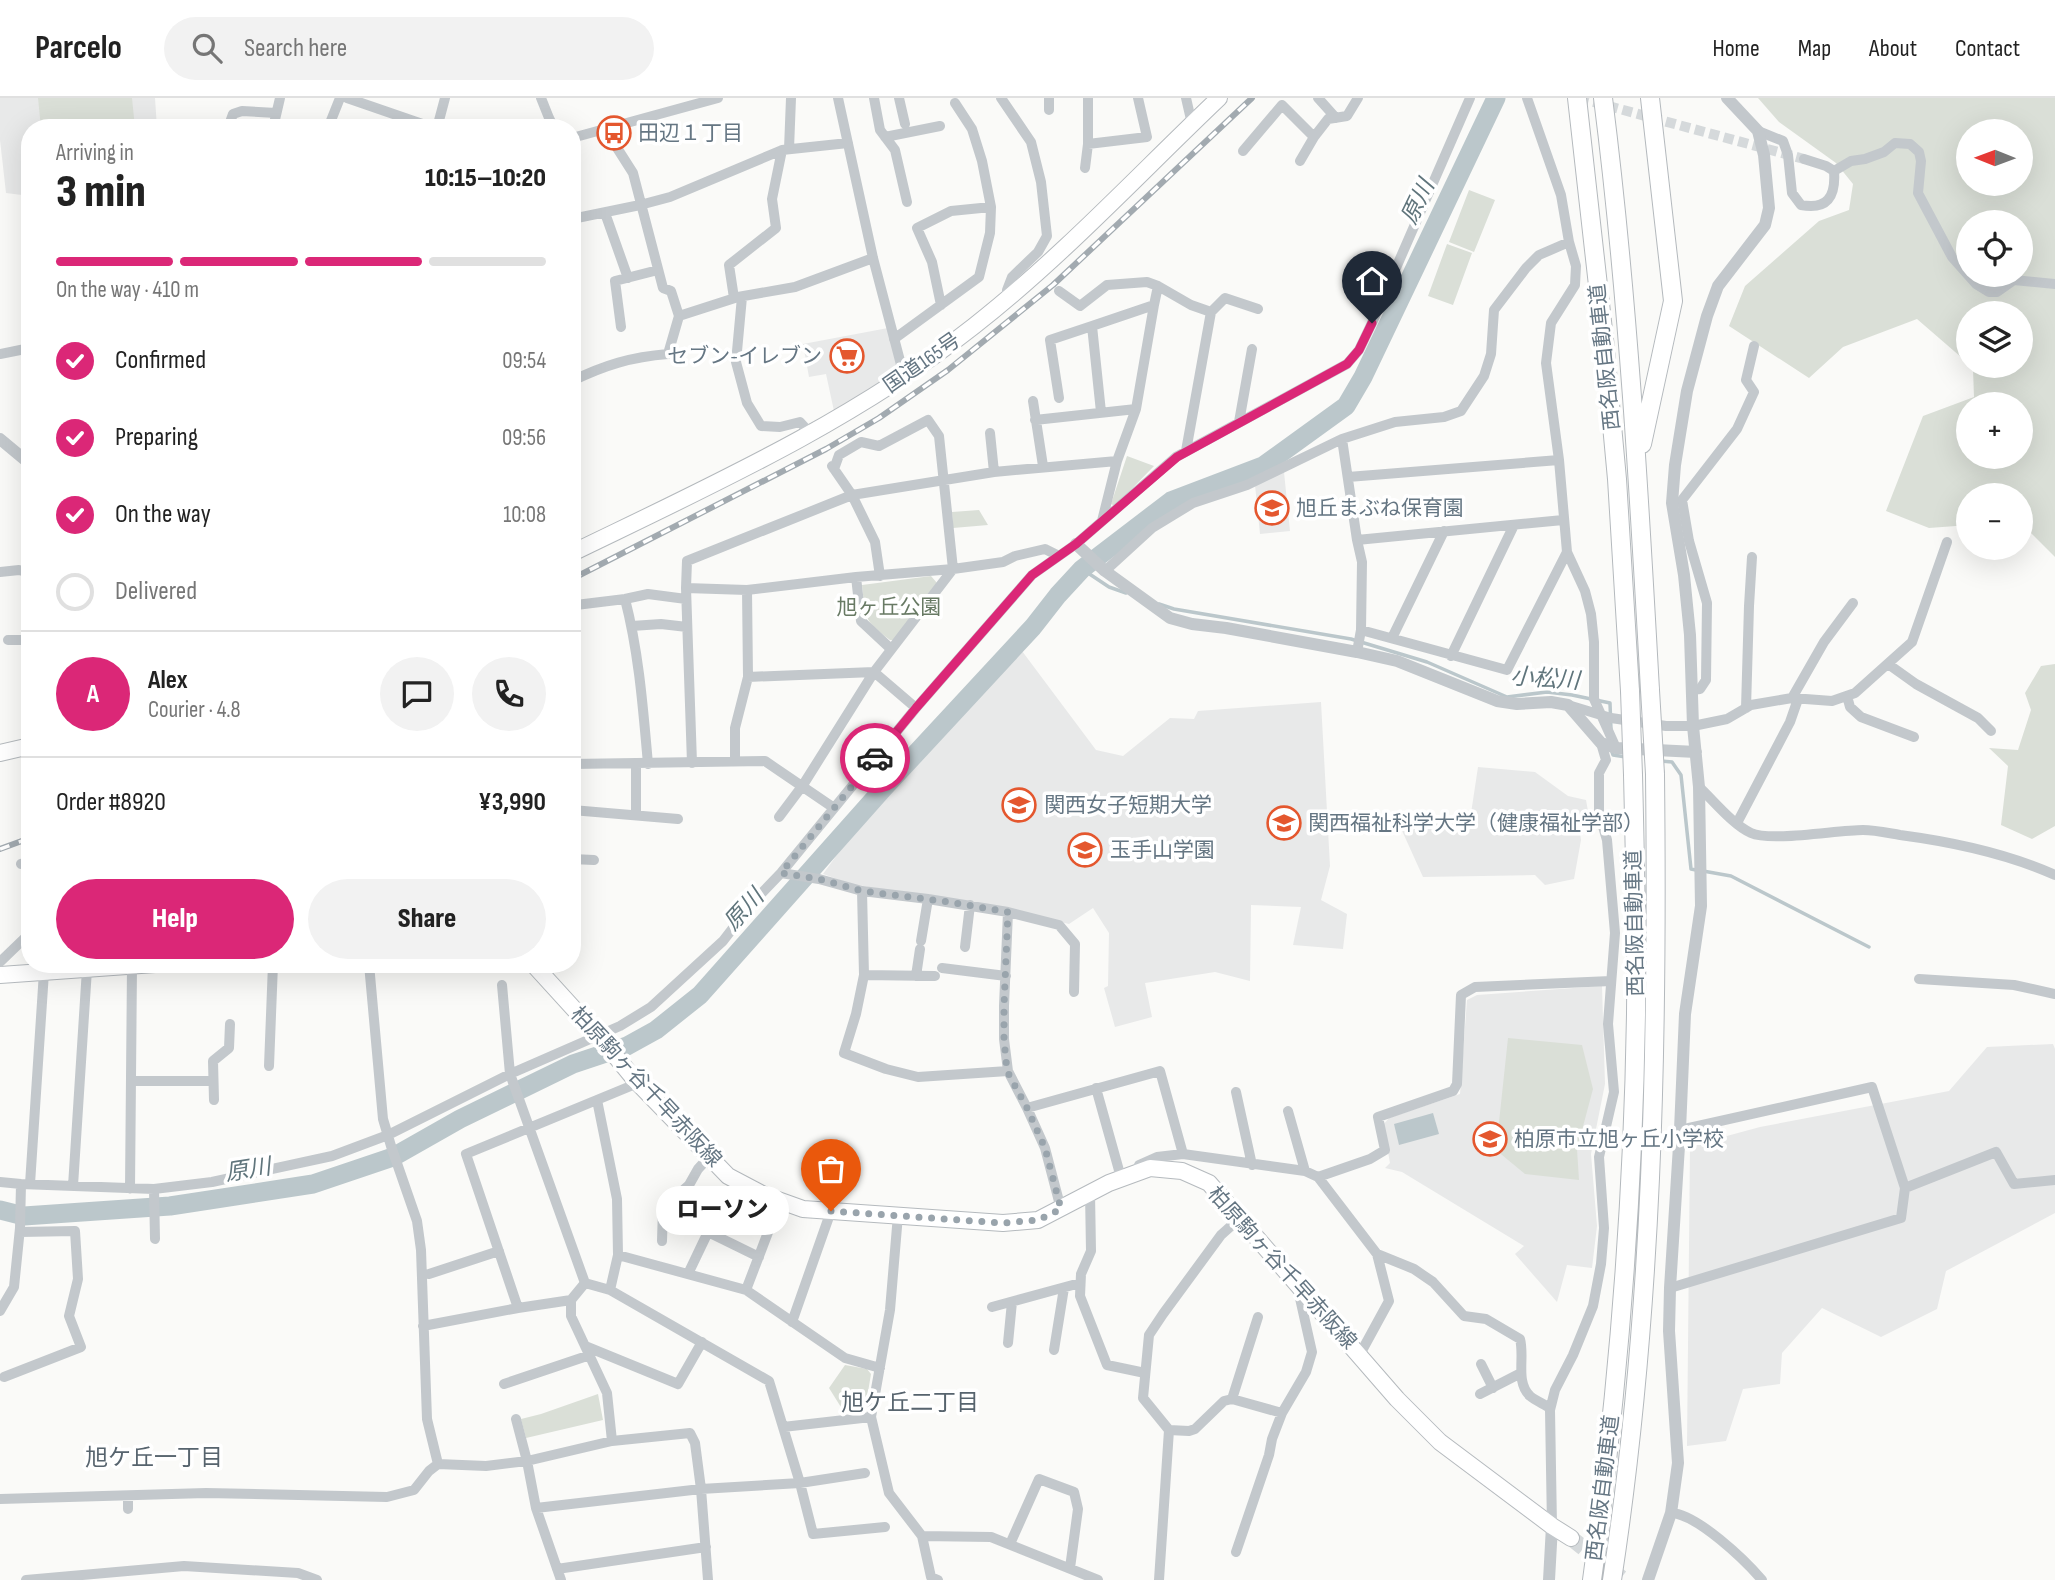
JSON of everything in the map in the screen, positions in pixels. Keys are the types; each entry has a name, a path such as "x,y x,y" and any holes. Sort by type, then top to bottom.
{"highway":[{"name":"西名阪自動車道","path":"1577,98 1617,479 1633,775 1636,1013 1630,1188 1617,1371 1592,1580"},
{"name":"西名阪自動車道","path":"1603,98 1626,302 1638,465 1655,774 1657,911 1649,1237 1637,1392 1612,1580"},
{"path":"1638,465 1672,301 1650,98"}],"main road":[{"name":"国道165号","path":"581,550 753,466 904,376 973,327 1037,273 1219,98"},
{"path":"0,754 21,748"},
{"path":"0,975 29,973"},
{"name":"柏原駒ヶ谷千早赤阪線","path":"541,973 636,1082 728,1175 764,1195 803,1209 1003,1223 1038,1220 1114,1179 1150,1168 1182,1171 1209,1183 1397,1399 1440,1441 1571,1538"}],"street":[{"path":"275,119 280,98"},
{"path":"332,119 340,98"},
{"path":"347,98 409,119"},
{"path":"438,119 446,98"},
{"path":"541,98 550,119"},
{"path":"581,136 718,98"},
{"path":"791,98 785,149 772,199 776,228 729,265 738,298 736,362 747,402 761,426 780,427 800,422 810,433"},
{"path":"838,98 873,257 904,376"},
{"path":"874,98 880,130 895,150 907,202"},
{"path":"899,98 905,124"},
{"path":"1001,98 1031,142 1041,182 1047,236 1038,252 1012,277 1007,299"},
{"path":"1049,98 1049,110"},
{"path":"1085,168 1088,98"},
{"path":"1088,144 1147,137 1138,98"},
{"path":"1186,98 1192,124"},
{"path":"1318,98 1336,118"},
{"path":"1300,161 1328,119 1347,116 1358,98"},
{"path":"0,1182 130,1189 154,1194 318,1159 389,1140 511,1079 601,1039 652,1007 723,941 753,902 786,873 834,808 916,708 1032,575 1059,556 1079,547 1102,522 1177,457 1347,364 1359,350 1470,98"},
{"path":"1527,98 1561,195 1576,267 1575,285 1551,323 1546,363 1559,460 1567,552 1586,591 1591,614 1594,699 1616,748"},
{"path":"1727,98 1758,131 1783,141 1788,155 1792,193 1801,205 1815,208 1830,198 1836,187 1834,171"},
{"path":"894,339 979,277 990,233 991,207 982,161 972,129 955,103"},
{"path":"1243,151 1282,105 1314,137"},
{"path":"231,119 233,114 242,111 276,113"},
{"path":"885,137 940,126"},
{"path":"581,377 640,356 668,354 679,316 671,290 663,288 633,173 605,129"},
{"path":"1648,1580 1671,1513 1678,1463 1669,1331 1670,1288 1685,1014 1700,906 1699,787 1693,726 1690,635 1684,575 1672,503 1687,391 1707,316 1718,286 1765,225 1769,208 1764,155 1758,131"},
{"path":"581,217 670,197 785,149 848,143"},
{"path":"1834,171 1851,161 1884,152 1895,143 1910,144 1919,152 1921,161 1918,193 1952,257 1976,284 1989,292 1997,292 2014,280 2055,284"},
{"path":"1804,159 1834,171"},
{"path":"941,305 932,262 916,228 951,211 991,207"},
{"path":"605,213 628,278"},
{"path":"1103,569 1152,528 1193,503 1247,485 1342,439 1395,422 1444,417 1461,411 1484,376 1492,354 1494,310 1539,255 1569,242"},
{"path":"679,316 738,298 795,287 873,257"},
{"path":"621,327 615,281 658,270"},
{"path":"1059,291 1080,306 1107,285 1147,282 1210,312"},
{"path":"1102,522 1117,461 1136,409 1158,286"},
{"path":"1186,451 1210,312 1225,298 1258,309"},
{"path":"1059,398 1050,340 1154,305"},
{"path":"1092,326 1101,412"},
{"path":"1692,690 1700,689 1706,680 1707,603 1689,541 1682,500 1737,429 1754,392 1746,380 1754,346"},
{"path":"1239,422 1252,349"},
{"path":"0,354 21,350"},
{"path":"1033,401 1043,466"},
{"path":"1035,420 1136,409"},
{"path":"779,817 803,785 874,672 953,569 939,436 928,420 879,446 861,442 839,455 832,467 852,495 875,542 880,576"},
{"path":"990,433 994,472"},
{"path":"0,439 21,456"},
{"path":"1342,439 1362,562 1361,630 1357,652"},
{"path":"1349,477 1559,460"},
{"path":"692,764 687,561 852,495 994,472 1117,461"},
{"path":"1357,540 1563,520"},
{"path":"1451,656 1514,524"},
{"path":"1392,638 1444,531"},
{"path":"1079,547 1103,569 1170,618 1357,652 1397,662 1497,701 1517,704 1551,702 1611,718 1666,726 1693,726 1727,719 1751,705 1795,699 1832,701 1854,693 1912,642 1947,542"},
{"path":"581,604 648,594 747,590 953,569 1003,562 1015,556 1045,549 1059,556"},
{"path":"1361,630 1507,670 1567,552"},
{"path":"1746,708 1752,557"},
{"path":"0,572 21,571"},
{"path":"856,577 861,621 891,649"},
{"path":"735,761 735,728 748,677 747,590"},
{"path":"625,599 632,626 648,764"},
{"path":"1737,823 1790,722 1795,699 1824,642 1853,603"},
{"path":"632,626 661,624 687,627"},
{"path":"8,640 21,640"},
{"path":"1888,664 1916,684 1978,718 1990,730 1998,719"},
{"path":"748,677 874,672 916,708"},
{"path":"1847,696 1850,707 1861,717 1914,737"},
{"path":"1549,1580 1552,1526 1550,1408 1555,1390 1593,1306 1601,1264 1604,1227 1599,1157 1614,1092 1608,1024 1615,933 1607,840 1599,813 1599,773 1606,760 1601,743 1568,705"},
{"path":"1601,743 1616,748 1696,752"},
{"path":"581,764 765,761 834,808"},
{"path":"636,764 636,815"},
{"path":"1699,787 1737,823 1751,833 1767,837 1864,830 1926,838 2025,862 2055,875"},
{"path":"581,811 678,819"},
{"path":"581,859 594,860"},
{"path":"786,873 862,891 970,905 1059,925 1075,944 1074,992"},
{"path":"862,891 864,975 844,1053 886,1069 918,1077 1007,1071"},
{"path":"916,976 928,899"},
{"path":"965,947 970,905"},
{"path":"1008,912 1004,1039 1007,1071 1045,1148 1061,1209"},
{"path":"0,962 21,942"},
{"path":"864,975 916,976 939,972 1006,976"},
{"path":"0,1311 14,1287 26,1184 44,973"},
{"path":"73,1186 87,973"},
{"path":"130,1189 132,973"},
{"path":"269,1066 273,973"},
{"path":"370,973 383,1119 417,1221 421,1250 427,1419 438,1464"},
{"path":"1919,979 2014,985 2055,995"},
{"path":"1318,1177 1370,1159 1385,1150 1378,1117 1454,1091 1457,1084 1461,995 1475,987 1611,981"},
{"path":"502,985 511,1079 585,1283"},
{"path":"214,1100 213,1061 229,1048 229,1024"},
{"path":"1027,1108 1160,1071 1183,1154"},
{"path":"131,1081 214,1081"},
{"path":"518,1308 466,1154 636,1082"},
{"path":"1670,1288 1901,1218 1905,1188 1872,1087 1680,1130"},
{"path":"1097,1088 1114,1179 1157,1157 1183,1154 1306,1171 1318,1177 1377,1254 1389,1301 1359,1356"},
{"path":"1236,1092 1252,1165"},
{"path":"597,1100 617,1199 618,1255 610,1290"},
{"path":"1288,1111 1306,1171"},
{"path":"1905,1188 1996,1152 2014,1184 2055,1180"},
{"path":"662,1241 663,1208 689,1185 709,1157"},
{"path":"1090,1193 1091,1251 1081,1274 1080,1296 1107,1365 1145,1373"},
{"path":"154,1194 155,1239"},
{"path":"746,1290 780,1201"},
{"path":"792,1322 831,1211"},
{"path":"898,1216 890,1310 871,1417 889,1493 922,1535 931,1577 938,1580"},
{"path":"1159,1580 1168,1430 1143,1398 1149,1335 1221,1235 1240,1219"},
{"path":"4,1377 81,1347 69,1316 78,1279 75,1231 20,1232"},
{"path":"688,1274 708,1232 759,1257"},
{"path":"429,1273 499,1251"},
{"path":"1377,1254 1414,1269 1433,1282 1464,1315 1486,1319 1520,1339 1521,1373 1527,1394 1550,1408"},
{"path":"618,1255 746,1290 845,1358 880,1368"},
{"path":"585,1283 610,1290 769,1381 813,1534 885,1527"},
{"path":"585,1283 571,1300 571,1315 607,1392 612,1441"},
{"path":"992,1307 1080,1283"},
{"path":"1237,1552 1272,1439 1282,1413 1306,1372 1312,1352 1297,1284"},
{"path":"1054,1350 1064,1288"},
{"path":"423,1326 571,1300"},
{"path":"1008,1343 1012,1302"},
{"path":"1232,1399 1258,1317"},
{"path":"504,1384 587,1351 678,1384 702,1342"},
{"path":"1481,1364 1493,1388"},
{"path":"1480,1394 1521,1373"},
{"path":"1168,1430 1189,1432 1224,1401 1232,1399 1282,1413"},
{"path":"783,1427 871,1417"},
{"path":"516,1419 536,1508 561,1580"},
{"path":"0,1499 206,1493 387,1497 414,1490 438,1464 486,1466 527,1461 612,1441 690,1433 695,1443 701,1489 708,1580"},
{"path":"536,1508 701,1489 800,1483 865,1472"},
{"path":"1010,1544 1039,1479 1074,1492 1078,1509 1070,1568"},
{"path":"128,1496 128,1508"},
{"path":"1671,1513 1680,1513 1713,1534 1749,1564 1762,1580"},
{"path":"922,1535 991,1537 1098,1580"},
{"path":"558,1569 706,1547"},
{"path":"26,1580 128,1576 184,1566 298,1573 317,1580"}],"shaded area":[{"path":"0,98 155,98 156,119 21,119 21,195 6,193 0,140"},
{"path":"888,328 900,371 834,411 826,374 809,377 803,344"},
{"name":"旭丘まぶね保育園","path":"1284,472 1290,531 1260,534 1255,485"},
{"name":"玉手山学園","path":"1022,651 1096,750 1123,756 1170,718 1194,719 1198,711 1321,702 1330,866 1321,900 1347,914 1343,949 1293,945 1301,907 1251,905 1250,981 1215,972 1145,983 1152,1017 1115,1027 1104,988 1108,986 1109,933 1093,908 1069,924 1015,911 851,884 823,874 867,814"},
{"path":"1478,767 1535,772 1568,796 1586,800 1589,817 1578,820 1581,840 1574,879 1545,885 1535,875 1423,877 1394,813 1397,810 1470,820"},
{"name":"柏原市立旭ヶ丘小学校","path":"1602,986 1605,1084 1591,1154 1597,1226 1592,1268 1567,1265 1557,1302 1515,1254 1524,1246 1402,1172 1385,1168 1390,1163 1383,1125 1389,1118 1460,1094 1467,1000 1477,995"},
{"path":"2053,1044 2055,1213 1946,1271 1937,1309 1881,1337 1822,1308 1782,1353 1780,1384 1743,1389 1726,1441 1687,1446 1690,1146 1760,1127 1949,1091 1987,1047"},
{"path":"1433,1113 1439,1134 1399,1145 1394,1124"}],"green space":[{"path":"38,98 132,98 134,119 40,119"},
{"path":"1758,98 2055,98 2055,557 2033,535 2033,483 1956,483 1956,526 1929,528 1886,511 1923,416 1956,404 1956,469 2033,469 2033,392 1974,392 1973,378 2033,378 2033,301 1956,301 1956,353 1917,319 1843,347 1809,378 1729,326 1745,286 1819,221 1849,210 1853,184 1836,163 1779,122"},
{"path":"1469,190 1495,200 1474,252 1449,242"},
{"path":"1447,244 1472,253 1453,305 1428,296"},
{"path":"1127,456 1154,466 1115,506 1111,504"},
{"path":"979,510 988,525 953,528 952,512"},
{"name":"旭ヶ丘公園","path":"931,576 937,583 894,640 890,640 874,627 865,612 862,585"},
{"path":"2055,664 2055,826 2032,839 2001,825 2008,766 1989,748 2018,750 2031,710 2025,693 2041,666"},
{"path":"1508,1038 1582,1045 1593,1089 1577,1149 1579,1180 1525,1174 1496,1150"},
{"path":"845,1365 867,1369 871,1374 865,1410 861,1413 844,1412 829,1388"},
{"path":"598,1394 603,1420 526,1438 521,1419"}],"waterway":[{"name":"原川","path":"0,1210 24,1216 170,1206 313,1184 393,1157 460,1119 573,1064 627,1046 656,1030 700,995 882,790 1033,627 1082,569 1171,501 1263,466 1346,406 1363,377 1496,98"},
{"name":"小松川","path":"1082,569 1109,587 1126,593"},
{"name":"小松川","path":"1159,604 1174,609 1351,639 1427,662 1507,697 1547,692 1610,703 1611,730"},
{"name":"小松川","path":"1612,752 1613,755 1626,757"},
{"name":"小松川","path":"1661,761 1672,762 1681,775 1691,869 1696,870"},
{"name":"小松川","path":"1703,871 1731,876 1869,947"}],"tunnel":[{"path":"1579,98 1804,159"},
{"path":"1571,1538 1624,1580"}],"railway":[{"path":"581,574 826,449 879,418 948,370 1053,285 1252,98"},
{"path":"0,849 21,841"}],"way so far":[{"path":"831,1211 1003,1223 1038,1220 1061,1209 1045,1148 1007,1071 1004,1006 1008,912 862,891 819,879 781,873 875,758"}],"place":[{"name":"田辺１丁目","path":"614,133"},
{"name":"セブン-イレブン","path":"847,356"},
{"name":"旭丘まぶね保育園","path":"1272,508"},
{"name":"関西女子短期大学","path":"1019,805"},
{"name":"関西福祉科学大学（健康福祉学部）","path":"1284,823"},
{"name":"玉手山学園","path":"1085,850"},
{"name":"柏原市立旭ヶ丘小学校","path":"1490,1139"},
{"name":"ローソン","path":"831,1211"}],"district":[{"name":"旭ケ丘二丁目","path":"910,1403"},
{"name":"旭ケ丘一丁目","path":"154,1458"}],"route":[{"path":"875,758 1032,575 1076,544 1177,457 1347,364 1359,350 1372,323"}]}
